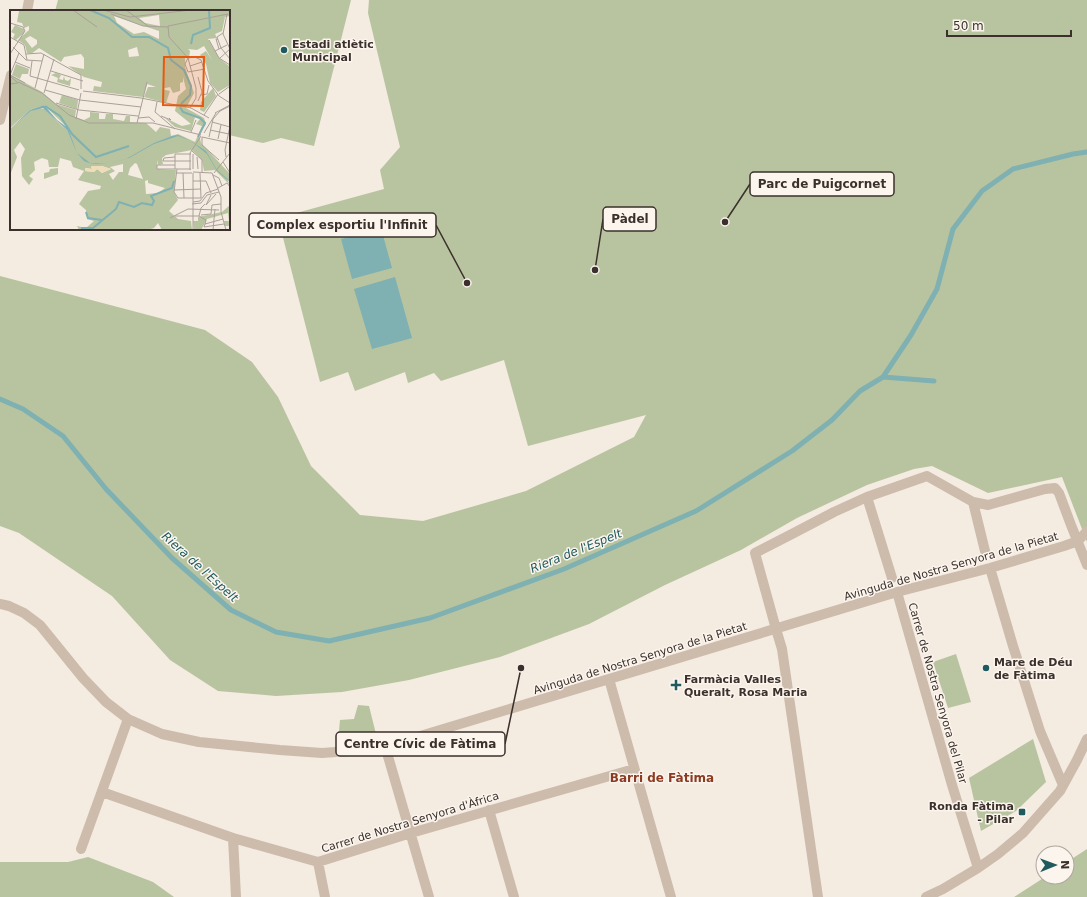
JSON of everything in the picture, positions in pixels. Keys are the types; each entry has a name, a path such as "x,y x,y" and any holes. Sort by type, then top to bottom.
{"street":[{"path":"27,10 29,0"},
{"path":"0,120 10,78"},
{"path":"818,897 782,649 755,553 834,512 867,497 927,476 973,502 988,505 1045,489 1055,488 1059,493 1087,565"},
{"path":"867,497 892,578"},
{"path":"973,502 985,551"},
{"path":"1078,541 1087,531"},
{"name":"Avinguda de Nostra Senyora de la Pietat","path":"0,604 9,606 24,613 40,625 83,678 106,702 128,719 162,734 199,742 322,753 364,750 407,740 897,592 990,568 1078,541"},
{"path":"990,568 1040,731 1063,785"},
{"name":"Carrer de Nostra Senyora del Pilar","path":"897,592 952,785 978,868"},
{"path":"609,680 671,897"},
{"path":"81,849 128,719"},
{"path":"926,897 943,889 978,868 998,854 1023,833 1060,791 1087,740"},
{"path":"385,746 429,897"},
{"name":"Carrer de Nostra Senyora d'Àfrica","path":"102,792 233,838 318,862 489,810 634,769"},
{"path":"489,810 514,897"},
{"path":"233,838 236,897"},
{"path":"318,862 325,897"}],"green space":[{"name":"Estadi atlètic Municipal","path":"58,0 351,0 314,146 281,138 263,143 230,135 230,10 55,10"},
{"path":"369,0 1087,0 1087,542 1062,477 988,493 932,466 914,469 867,485 797,518 741,550 665,585 589,624 500,657 409,680 342,692 276,696 218,691 170,660 112,596 19,533 0,526 0,276 205,330 252,362 278,397 311,466 360,515 423,521 526,491 634,437 646,415 528,446 504,360 441,381 434,373 408,383 405,372 355,391 348,372 320,382 278,218 384,189 380,170 400,147 368,13"},
{"path":"956,654 971,702 948,708 933,662"},
{"path":"358,705 369,706 376,734 338,742 340,720 354,719"},
{"path":"1033,739 1046,782 1016,811 981,831 969,778"},
{"path":"1087,849 1087,897 1014,897 1035,883 1035,885 1075,885 1075,857"},
{"path":"88,857 153,882 174,897 0,897 0,862 68,862"}],"water":[{"path":"381,228 392,268 352,279 341,239"},
{"path":"395,277 412,338 372,349 354,289"}],"waterway":[{"name":"Riera de l'Espelt","path":"0,399 23,409 63,436 106,489 172,558 231,610 276,632 329,641 430,618 564,569 696,511 792,451 832,420 860,391 883,377 911,335 937,289 953,229 982,191 1013,169 1087,152"},
{"path":"883,377 934,381"}],"place":[{"name":"Estadi atlètic Municipal","path":"284,50"},
{"name":"Parc de Puigcornet","path":"725,222"},
{"name":"Pàdel","path":"595,270"},
{"name":"Complex esportiu l'Infinit","path":"467,283"},
{"name":"Centre Cívic de Fàtima","path":"521,668"},
{"name":"Mare de Déu de Fàtima","path":"986,668"},
{"name":"Farmàcia Valles Queralt, Rosa Maria","path":"676,685"},
{"name":"Ronda Fàtima - Pilar","path":"1022,812"}],"district":[{"name":"Barri de Fàtima","path":"662,778"}]}
